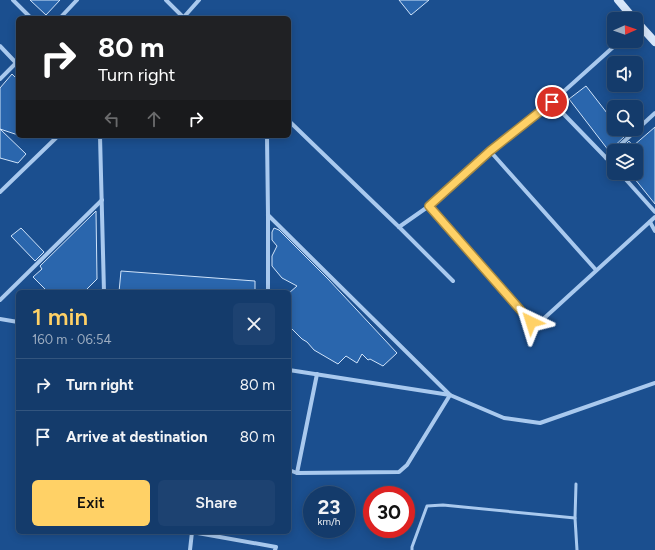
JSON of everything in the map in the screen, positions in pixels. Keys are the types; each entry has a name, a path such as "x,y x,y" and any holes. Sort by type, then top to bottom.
{"street":[{"path":"13,0 29,16"},
{"path":"62,16 77,0"},
{"path":"166,0 182,16"},
{"path":"186,16 199,0"},
{"path":"618,0 627,12"},
{"path":"643,30 655,42"},
{"path":"0,46 16,62"},
{"path":"399,227 429,206 490,151 552,102 612,48"},
{"path":"0,79 16,64"},
{"path":"552,102 606,158 655,113"},
{"path":"291,123 453,281"},
{"path":"0,192 56,138"},
{"path":"100,138 104,290"},
{"path":"268,138 268,290"},
{"path":"490,151 596,270"},
{"path":"626,180 655,212"},
{"path":"0,300 102,200"},
{"path":"429,206 531,322 535,323 540,322 655,217"},
{"path":"268,215 450,395"},
{"path":"650,222 655,231"},
{"path":"0,319 16,322"},
{"path":"291,370 450,395 504,418 540,423 655,383"},
{"path":"297,473 317,374"},
{"path":"291,471 297,473 399,472 407,465 450,395"},
{"path":"190,550 192,534"},
{"path":"203,534 276,547 275,550"}],"lane":[{"path":"576,484 576,550"},
{"path":"412,550 427,506 443,505 575,518"}],"building":[{"path":"30,0 60,0 46,15"},
{"path":"399,0 429,0 411,15"},
{"path":"12,74 16,78 16,134 0,129 0,88"},
{"path":"586,86 607,113 607,136 625,136 616,144 607,144 607,148 569,99"},
{"path":"655,127 655,204 636,180 643,180 643,144 635,144"},
{"path":"0,129 26,154 18,163 0,158"},
{"path":"96,211 97,279 86,290 46,290 33,277 42,269 40,266"},
{"path":"21,228 44,252 35,261 11,236"},
{"path":"274,228 279,230 328,279 397,353 383,366 370,359 368,360 362,354 357,363 346,356 338,364 314,350 291,328 291,291 297,286 282,278 272,266 272,256 277,246 272,240 272,232"},
{"path":"121,271 255,281 255,290 119,290"}],"route":[{"path":"531,322 429,206 490,151 552,102"}]}
